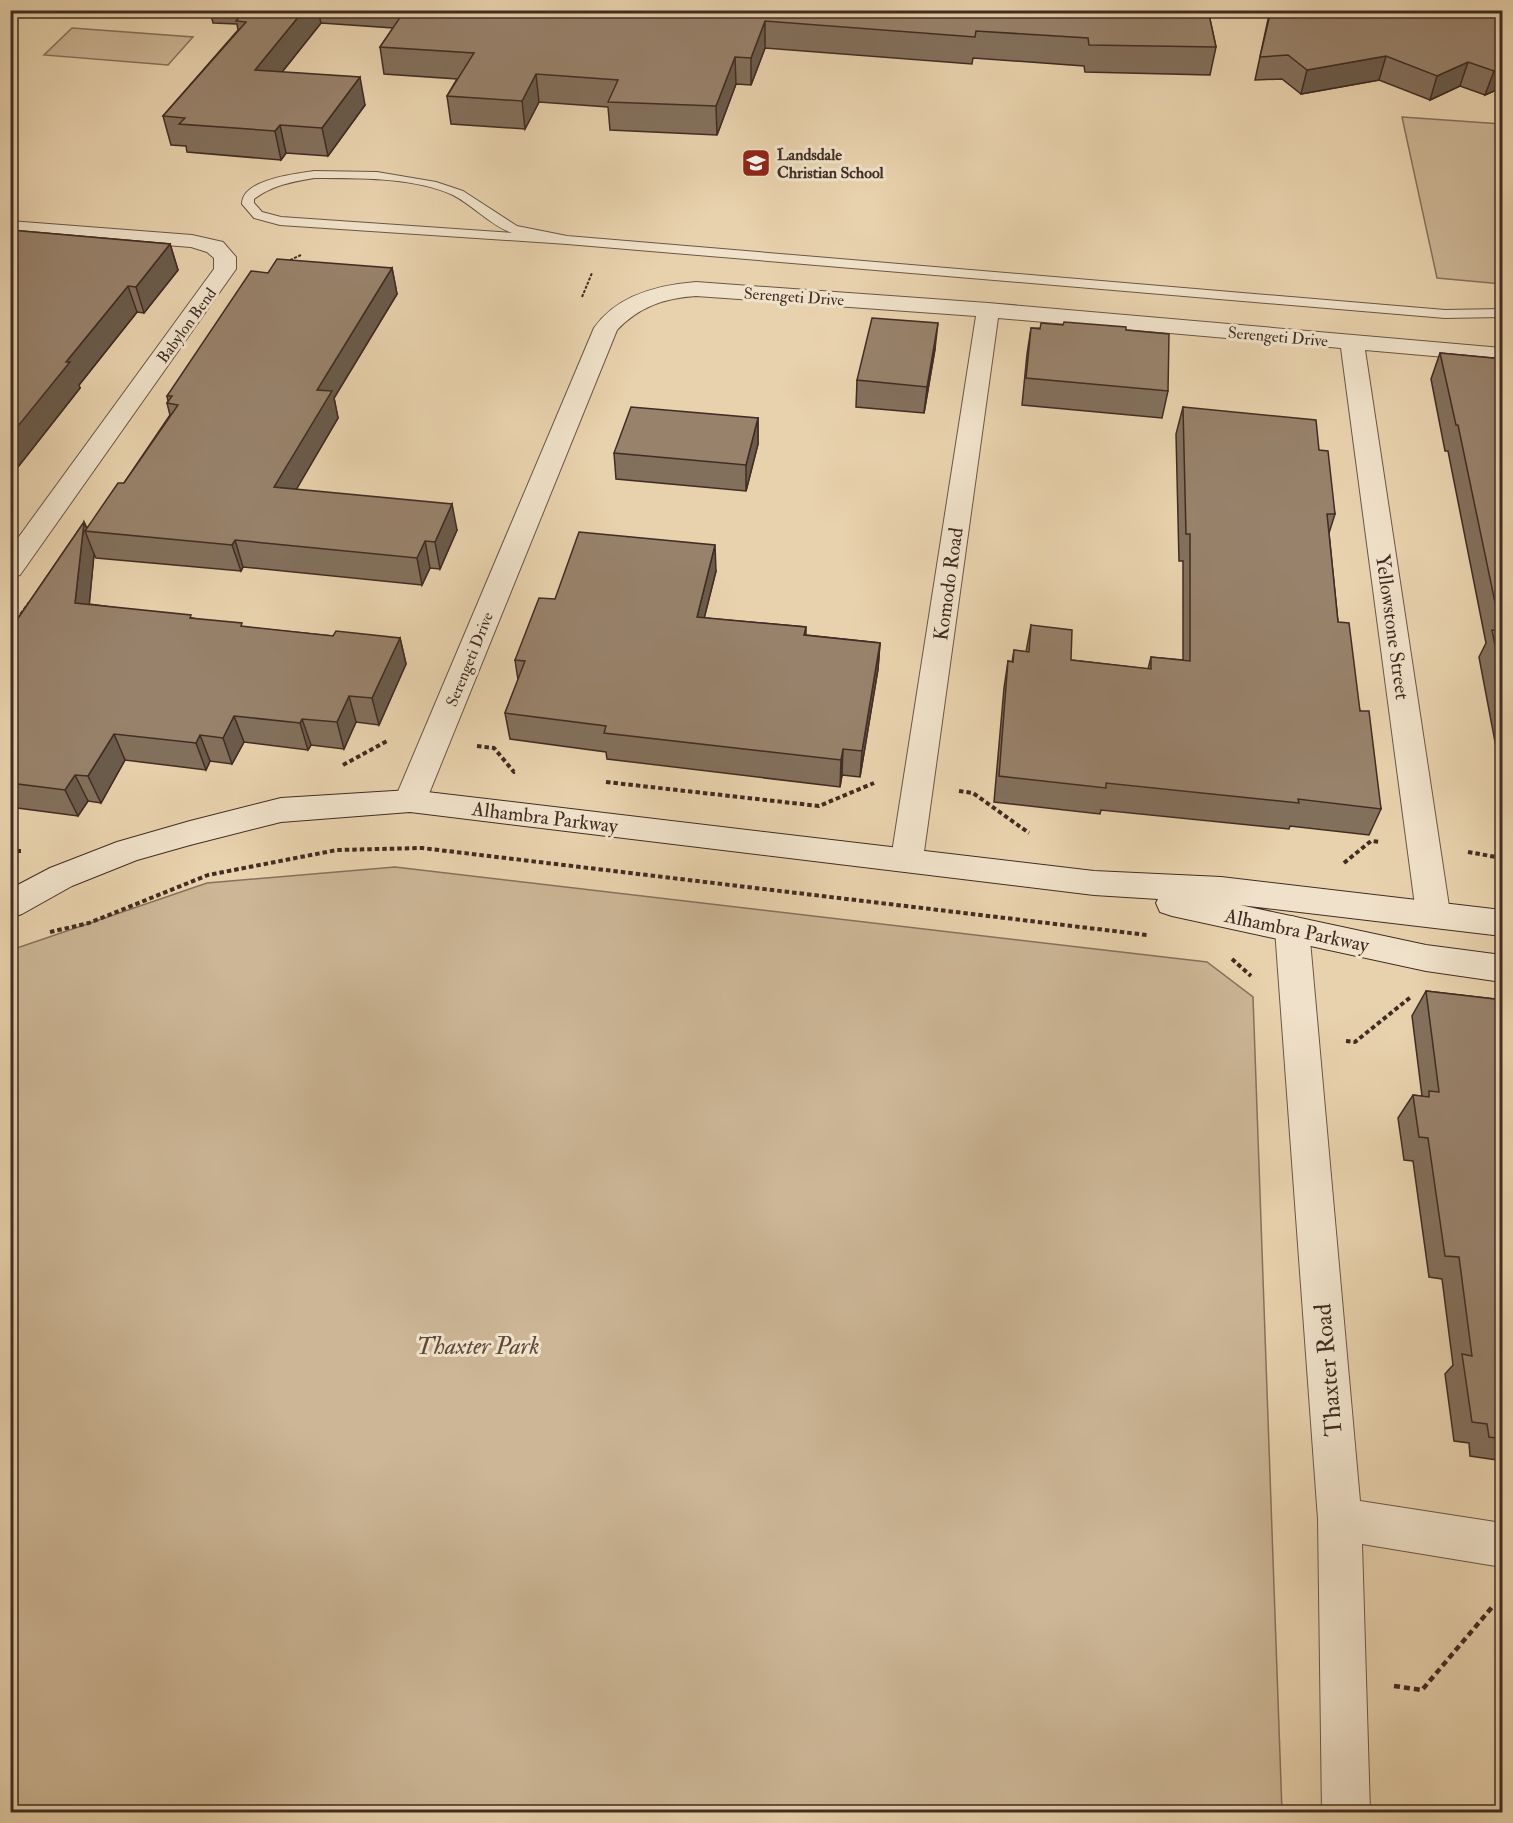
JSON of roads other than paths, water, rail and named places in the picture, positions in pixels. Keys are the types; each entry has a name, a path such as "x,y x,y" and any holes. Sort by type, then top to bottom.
{"street":[{"name":"Babylon Bend","path":"10,227 192,241 216,247 225,257 225,269 10,570"},
{"name":"Serengeti Drive","path":"410,801 606,328 634,304 658,294 676,289 696,289 988,310 1503,355"},
{"name":"Komodo Road","path":"907,859 988,310"},
{"name":"Yellowstone Street","path":"1352,342 1433,913"},
{"name":"Alhambra Parkway","path":"10,905 61,877 128,851 190,833 280,810 410,801 1094,883 1221,890 1503,923"},
{"name":"Alhambra Parkway","path":"1094,883 1160,900 1426,958 1503,969"},
{"name":"Thaxter Road","path":"1292,929 1340,1519 1346,1812"},
{"path":"1340,1519 1503,1545"}],"lane":[{"path":"567,240 518,231 454,191 422,181 394,177 327,175 273,181 261,185 248,198 248,204 258,215 273,220 567,240 1445,314 1503,313"}],"place":[{"name":"Landsdale Christian School","path":"756,163"}],"park label":[{"name":"Thaxter Park","path":"478,1346"}]}
